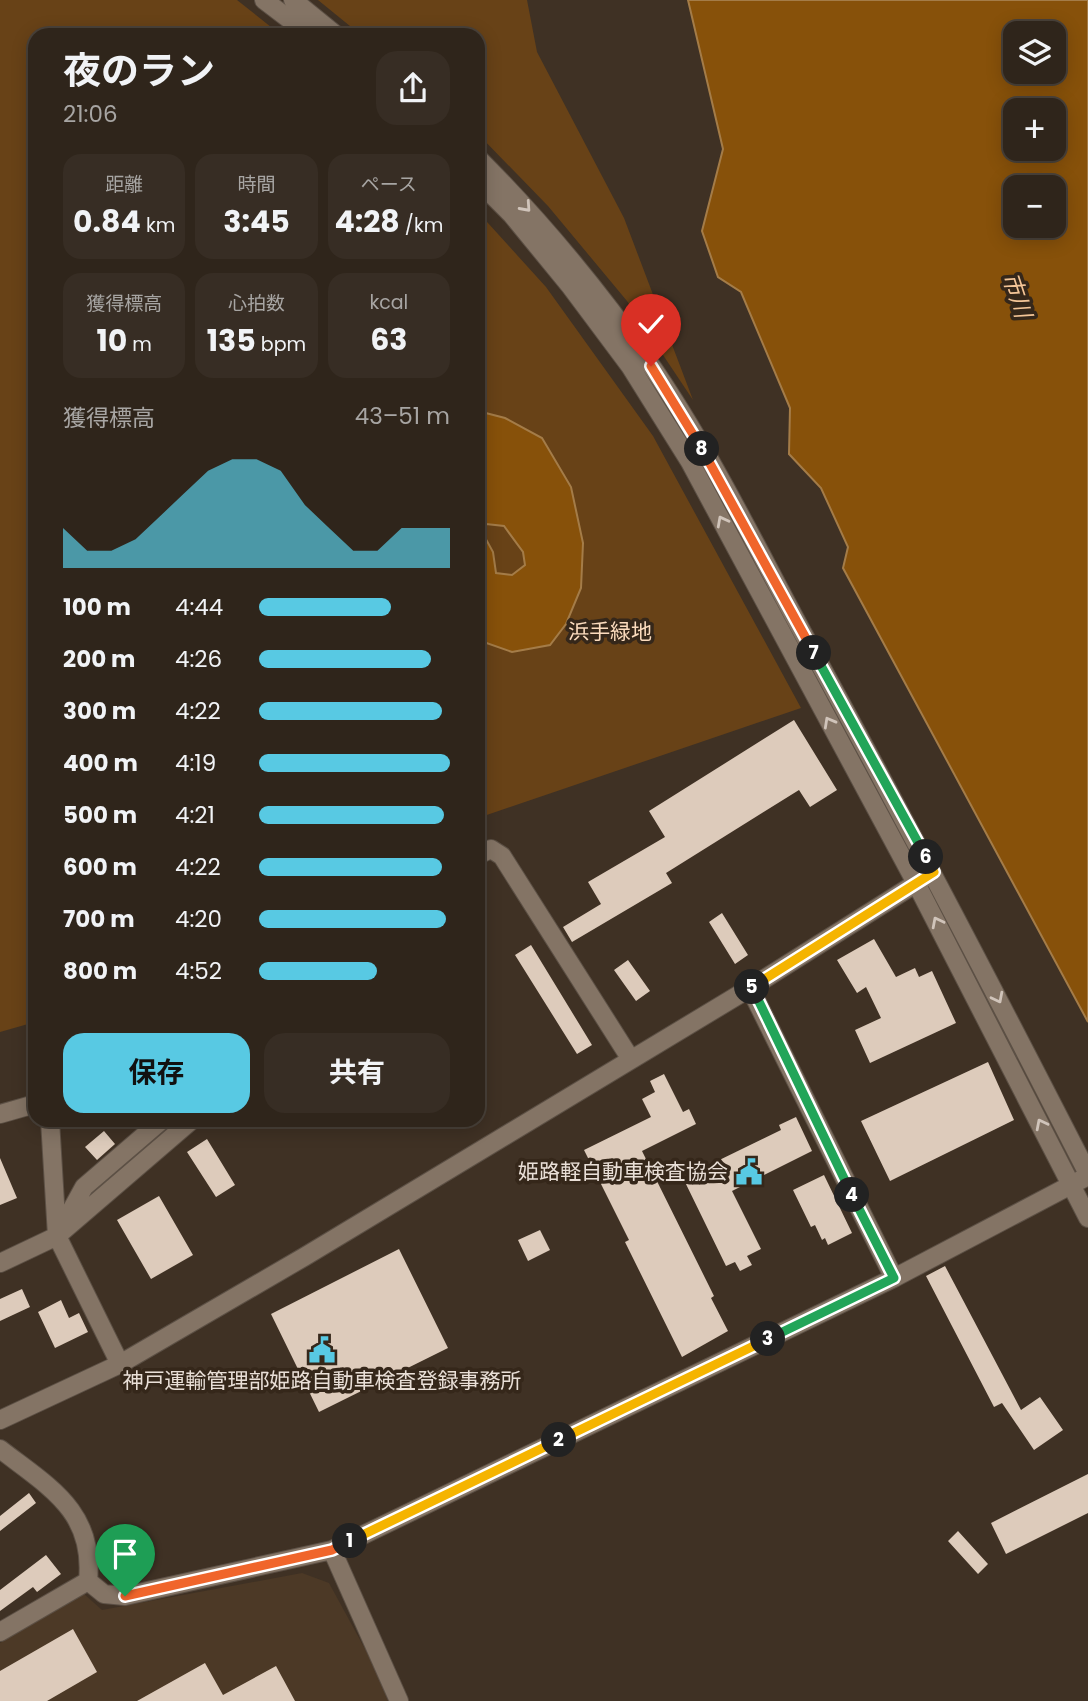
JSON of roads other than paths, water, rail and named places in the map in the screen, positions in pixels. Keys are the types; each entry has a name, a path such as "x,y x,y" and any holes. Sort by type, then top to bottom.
{"street":[{"path":"264,0 301,28"},
{"path":"293,0 328,28"},
{"path":"485,165 522,202 584,274 651,366 702,448 934,872 1083,1178 1088,1218"},
{"path":"485,188 512,215 571,287 630,366 691,462 916,883 1083,1178"},
{"path":"485,852 491,849 502,856 630,1058"},
{"path":"0,1420 120,1364 304,1257 750,988 934,872"},
{"path":"750,988 894,1278"},
{"path":"0,1114 28,1106"},
{"path":"50,1127 57,1236 120,1364"},
{"path":"57,1236 84,1187 154,1127"},
{"path":"0,1263 57,1236 184,1127"},
{"path":"89,1581 104,1594 125,1596 332,1550 894,1278 1083,1178"},
{"path":"0,1449 60,1495 74,1512 85,1532 90,1559 89,1581"},
{"path":"332,1550 399,1701"},
{"path":"0,1632 89,1581"}],"water":[{"name":"市川","path":"688,0 1088,0 1088,1022 843,568 848,547 821,488 789,454 790,408 741,292 718,277 702,231 723,149"},
{"path":"485,413 505,418 542,438 571,487 583,543 581,588 566,624 550,645 512,652 485,642 485,537 493,552 496,573 512,575 525,565 523,552 504,526 485,526"}],"place":[{"name":"姫路軽自動車検査協会","path":"749,1172"},
{"name":"神戸運輸管理部姫路自動車検査登録事務所","path":"322,1350"}],"park label":[{"name":"浜手緑地","path":"610,632"}]}
